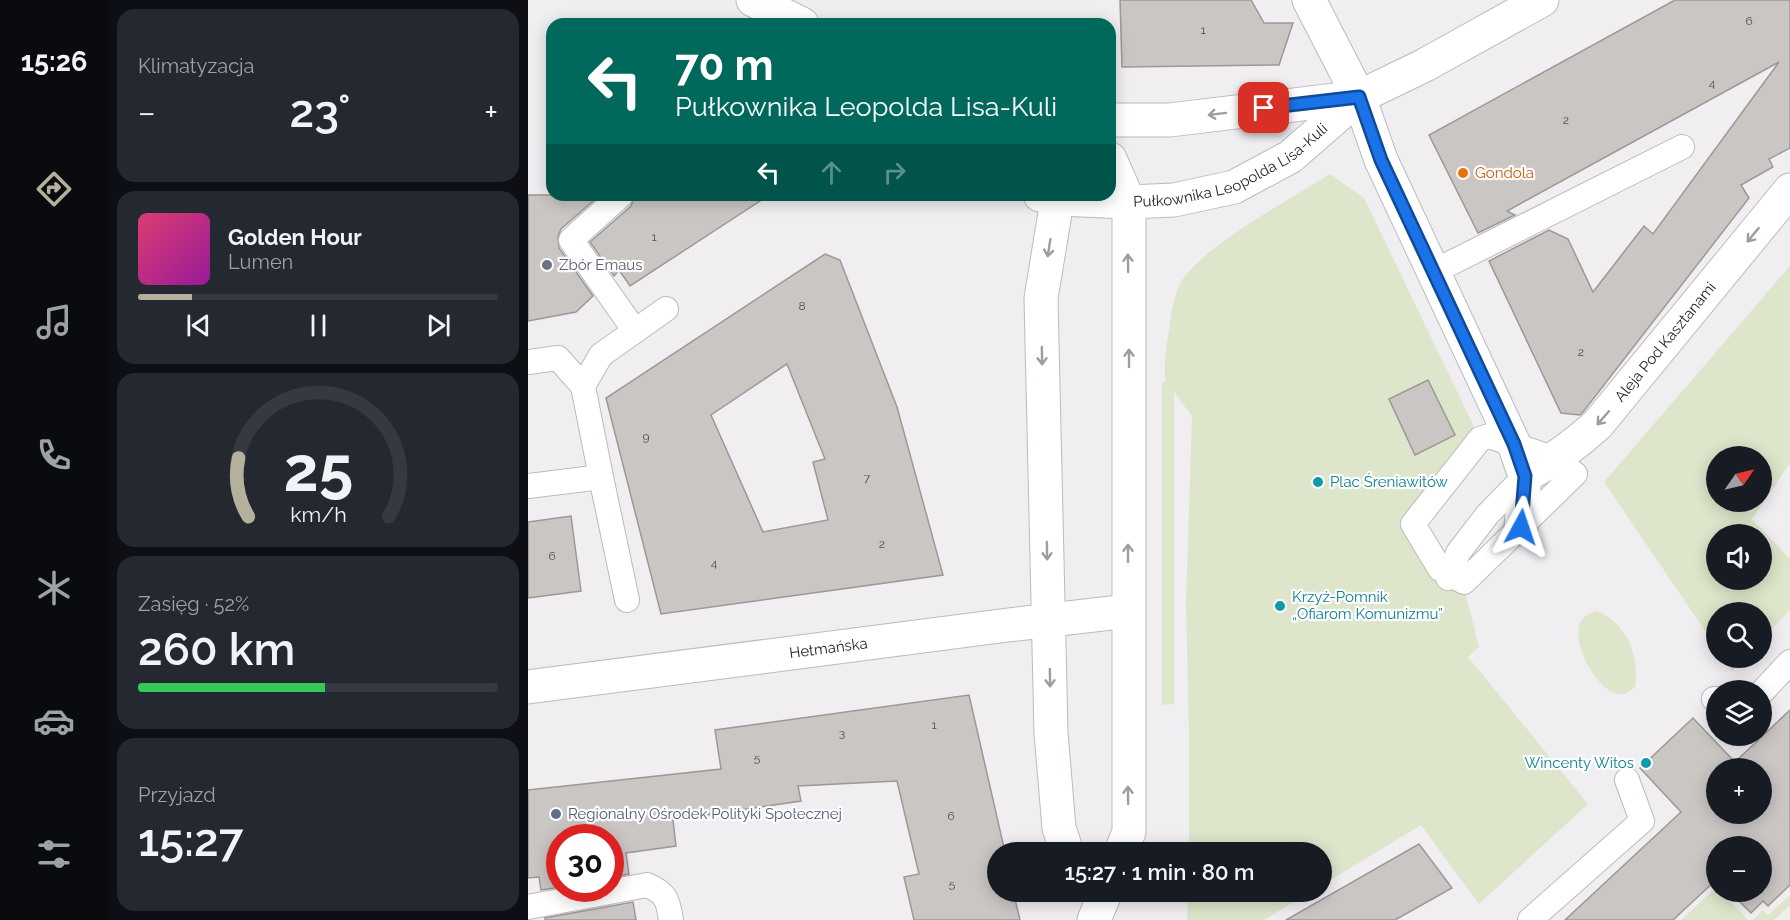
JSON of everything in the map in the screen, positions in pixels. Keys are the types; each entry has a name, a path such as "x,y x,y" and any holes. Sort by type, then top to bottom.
{"main road":[{"path":"752,0 768,18"},
{"path":"752,0 790,18"},
{"path":"1309,0 1359,97 1381,160 1514,444 1525,476 1521,527"},
{"name":"Pułkownika Leopolda Lisa-Kuli","path":"1111,201 1174,200 1234,188 1290,157 1359,97 1542,0"},
{"name":"Pułkownika Leopolda Lisa-Kuli","path":"1116,120 1170,120 1359,97"},
{"path":"1116,173 1128,202 1129,832 1125,842"},
{"name":"Aleja Pod Kasztanami","path":"1525,476 1573,447 1598,424 1790,190"},
{"path":"1060,201 1041,298 1052,733 1059,828 1064,842"},
{"name":"Hetmańska","path":"528,687 1128,611"},
{"path":"1082,902 1088,920"},
{"path":"1094,920 1101,902"}],"lane":[{"path":"1433,272 1682,147"},
{"path":"614,201 572,240 635,331"},
{"path":"584,386 601,355 666,309"},
{"path":"528,362 558,358 584,386 627,600"},
{"path":"1489,436 1514,444 1555,459 1575,474 1464,582 1449,576 1440,568 1413,524 1480,440 1489,436"},
{"path":"1449,576 1458,553 1487,515 1525,476"},
{"path":"528,486 601,477"},
{"path":"1772,681 1790,662"},
{"path":"1530,920 1642,821 1627,780"},
{"path":"528,907 647,885 658,890 668,901 671,920"}],"green space":[{"name":"Plac Śreniawitów","path":"1330,174 1364,198 1480,439 1413,524 1464,587 1479,647 1468,657 1588,804 1479,904 1421,825 1332,879 1332,842 1189,842 1186,604 1192,416 1174,392 1174,704 1162,705 1162,382 1166,382 1165,356 1172,308 1179,286 1204,257 1247,225"},
{"path":"1790,266 1790,463 1772,490 1772,446 1706,446 1706,512 1757,512 1752,519 1757,524 1706,524 1706,590 1772,590 1772,540 1790,559 1790,610 1772,629 1772,602 1706,602 1706,632 1604,482"},
{"path":"1597,611 1607,616 1624,632 1633,652 1635,687 1623,694 1614,693 1605,687 1588,666 1583,654 1578,630 1584,617"},
{"path":"1790,895 1790,905 1774,920 1753,920 1763,910 1768,915"},
{"path":"1706,897 1706,902 1731,902 1748,920 1681,920"},
{"path":"1188,902 1294,902 1264,920 1187,920"}],"building":[{"path":"1120,0 1251,0 1264,23 1293,23 1279,65 1122,67"},
{"path":"1675,0 1790,0 1790,148 1769,159 1773,167 1741,185 1749,198 1583,412 1580,415 1561,413 1489,261 1549,230 1568,239 1593,292 1644,226 1653,234 1779,62 1507,211 1515,215 1478,233 1429,135"},
{"path":"528,195 546,195 546,201 593,201 561,229 558,236 559,248 593,296 576,312 528,321"},
{"path":"633,201 760,201 630,286 619,270 614,276 590,242 631,206"},
{"path":"825,254 840,260 897,407 943,575 661,614 606,398","holes":["787,364 825,459 813,462 828,520 763,532 711,415"]},
{"path":"1428,380 1455,435 1415,455 1389,399"},
{"path":"571,516 581,591 528,598 528,522"},
{"path":"969,695 1003,842 987,842 987,902 1016,902 1020,920 914,920 904,877 919,874 897,781 798,786 801,801 673,820 676,846 626,853 629,874 624,875 624,824 546,824 546,889 541,890 539,877 528,878 528,790 721,769 715,730"},
{"path":"1790,710 1790,885 1768,906 1764,902 1772,902 1772,836 1706,836 1706,889 1673,920 1565,920 1681,812 1640,768 1693,718 1706,732 1706,746 1720,746 1731,758 1706,758 1706,824 1772,824 1772,758 1739,758 1752,746 1772,746 1772,727"},
{"path":"1419,844 1452,888 1395,920 1286,920 1318,902 1332,902 1332,894"},
{"path":"633,902 636,920 545,920 545,918"},
{"path":"1740,902 1762,902 1751,913"}],"place":[{"name":"Gondola","path":"1463,173"},
{"name":"Zbór Emaus","path":"547,265"},
{"name":"Plac Śreniawitów","path":"1318,482"},
{"name":"Krzyż-Pomnik „Ofiarom Komunizmu”","path":"1280,606"},
{"name":"Wincenty Witos","path":"1646,763"},
{"name":"Regionalny Ośrodek Polityki Społecznej","path":"556,814"}],"route":[{"path":"1264,108 1359,97 1381,160 1514,444 1525,476 1521,527"}]}
